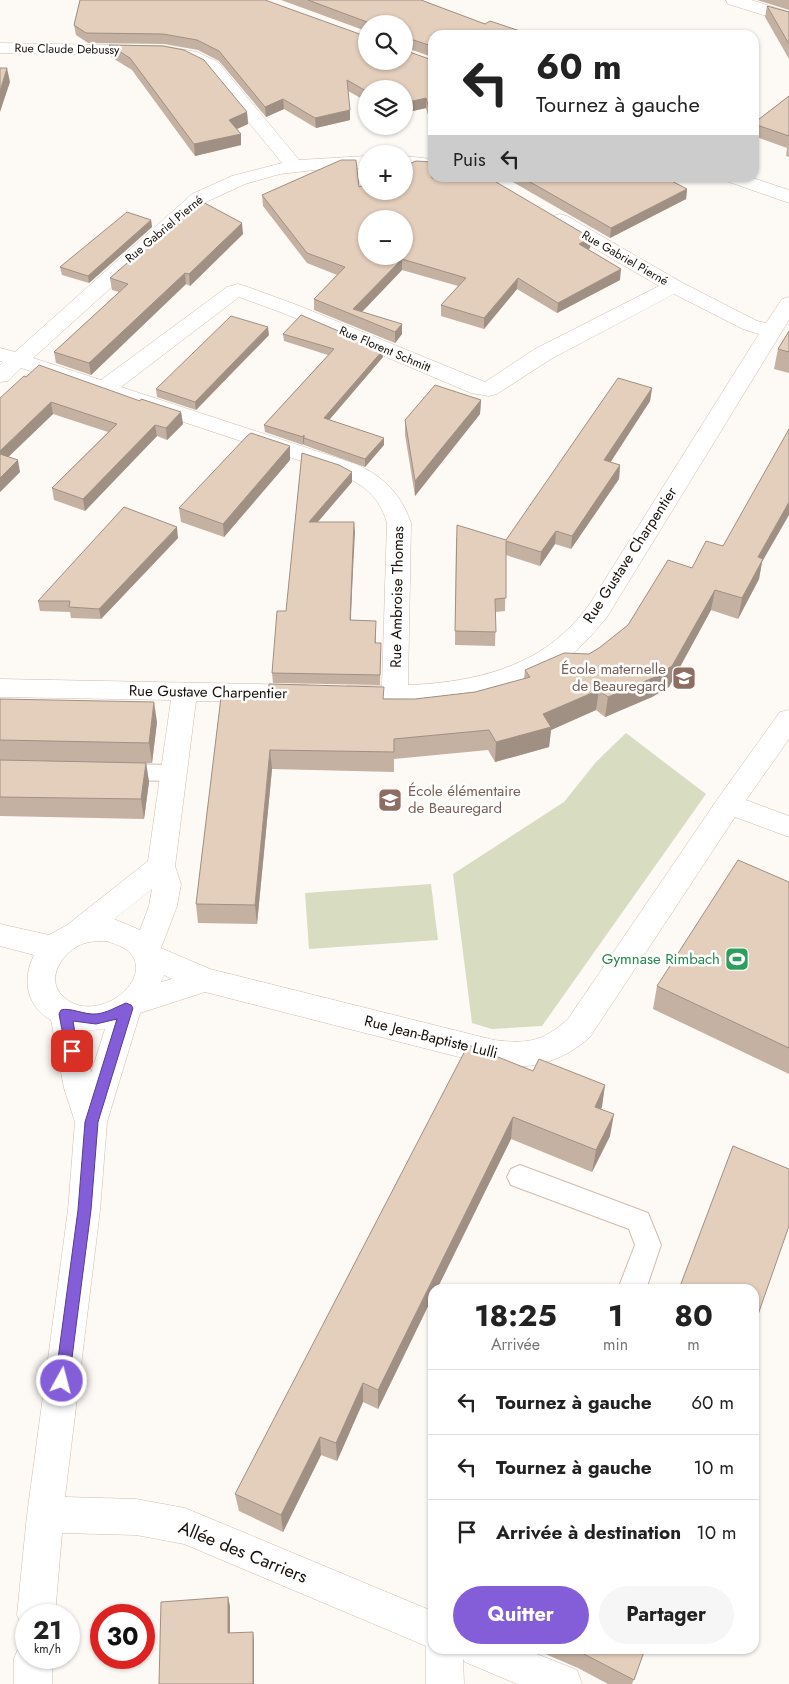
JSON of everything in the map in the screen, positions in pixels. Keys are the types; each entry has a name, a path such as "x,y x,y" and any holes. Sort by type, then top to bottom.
{"street":[{"path":"734,0 789,18"},
{"name":"Rue Claude Debussy","path":"0,48 164,51 204,61 220,74 294,166"},
{"name":"Rue Gabriel Pierné","path":"0,376 9,357 199,198 221,186 246,176 294,166 358,162"},
{"path":"413,163 428,165"},
{"path":"747,182 789,197"},
{"name":"Rue Gabriel Pierné","path":"540,208 674,286 750,325 771,332"},
{"name":"Rue Florent Schmitt","path":"105,388 234,291 238,290 290,309 480,388 489,389 543,354 674,286"},
{"name":"Rue Gustave Charpentier","path":"0,688 395,696 456,691 503,679 550,656 565,646 598,611 789,303"},
{"name":"Rue Ambroise Thomas","path":"9,357 348,469 375,483 386,494 395,508 399,523 395,696"},
{"path":"147,953 163,906 166,884 161,866 186,692"},
{"name":"Rue Jean-Baptiste Lulli","path":"147,953 205,980 494,1053 527,1055 549,1050 566,1041 579,1028 729,804 789,719"},
{"path":"729,804 789,827"},
{"path":"0,935 65,941 92,930 116,931 136,940 147,953 151,968 149,980 144,992 130,1005 112,1016 96,1019 80,1018 65,1014 53,1007 40,985 40,972 45,960 65,941 161,866"},
{"path":"130,1005 205,980"},
{"path":"37,1604 44,1515 84,1210 92,1122 130,1005"},
{"path":"65,1014 79,1088 92,1122"},
{"name":"Allée des Carriers","path":"44,1515 136,1517 185,1526 428,1628"},
{"path":"444,1654 445,1684"},
{"path":"498,1654 563,1684"},
{"path":"33,1669 33,1684"}],"lane":[{"path":"97,772 175,773"},
{"path":"520,1177 639,1220 648,1245 634,1284"}],"green space":[{"path":"626,733 706,794 542,1026 492,1029 472,1023 453,874 564,802 596,762"},
{"path":"431,884 438,940 309,949 305,893"}],"building":[{"path":"80,0 265,0 358,33 358,70 413,70 413,53 428,59 428,105 426,98 413,101 413,80 358,80 358,86 347,80 350,110 315,118 283,99 265,107 219,51 197,40 163,34 86,33 74,25"},
{"path":"308,0 421,0 485,24 490,21 517,30 428,30 428,45 413,40 413,15 358,15 358,19"},
{"path":"767,6 789,12 789,44"},
{"path":"109,45 163,46 184,50 204,60 247,112 229,120 241,134 194,144 130,58"},
{"path":"0,68 7,68 0,91"},
{"path":"789,96 789,136 759,126 759,119"},
{"path":"341,160 356,160 358,200 413,200 413,162 428,162 428,182 496,182 591,238 579,244 621,269 558,303 518,278 484,318 441,305 466,278 413,262 413,210 358,210 358,265 396,265 353,309 402,324 395,332 314,299 345,267 307,253 262,195"},
{"path":"530,182 674,182 687,189 611,228"},
{"path":"199,200 242,223 189,274 185,273 89,363 54,352 128,284 110,278"},
{"path":"127,212 151,220 88,276 60,267"},
{"path":"301,315 383,350 324,418 384,438 365,459 304,438 304,435 303,437 264,425 334,349 283,334"},
{"path":"231,316 268,327 195,402 156,389"},
{"path":"789,331 789,352 778,349"},
{"path":"39,365 140,401 141,399 181,412 166,428 155,425 83,499 52,488 117,424 51,402 0,451 0,398"},
{"path":"618,378 652,388 604,460 620,465 572,536 556,531 541,552 506,541 506,598 495,599 496,632 455,631 457,525 506,540"},
{"path":"435,385 481,400 415,481 405,420"},
{"path":"789,429 789,502 758,557 763,559 742,598 715,590 672,666 655,677 608,697 599,690 543,714 551,727 496,742 489,730 394,739 394,752 270,750 255,905 196,904 221,697 268,698 269,684 384,687 383,699 415,699 475,692 530,677 525,670 564,653 589,654 628,625 668,560 692,568 706,541 723,546"},
{"path":"251,433 290,446 223,524 179,508 248,435"},
{"path":"302,453 339,465 352,472 309,522 354,522 350,620 376,621 375,643 381,643 380,675 272,673 277,611 286,611"},
{"path":"0,454 18,460 0,478"},
{"path":"124,507 177,527 99,609 69,607 70,601 38,601"},
{"path":"0,699 154,702 149,743 0,740"},
{"path":"0,760 146,763 141,799 0,797"},
{"name":"Gymnase Rimbach","path":"738,860 789,882 789,1048 657,986"},
{"path":"468,1045 533,1071 539,1059 605,1085 595,1107 614,1114 596,1150 513,1117 430,1284 428,1284 428,1289 378,1390 363,1383 336,1443 320,1437 281,1515 235,1494"},
{"path":"733,1146 789,1169 789,1226 759,1312 759,1284 681,1284"},
{"path":"228,1597 228,1633 253,1632 253,1684 159,1684 161,1602"},
{"path":"584,1654 643,1654 634,1680"}],"place":[{"name":"École maternelle de Beauregard","path":"684,678"},
{"name":"École élémentaire de Beauregard","path":"390,800"},
{"name":"Gymnase Rimbach","path":"737,959"}],"route":[{"path":"62,1381 84,1210 92,1122 126,1008 112,1016 96,1019 80,1018 65,1014 72,1051"}]}
